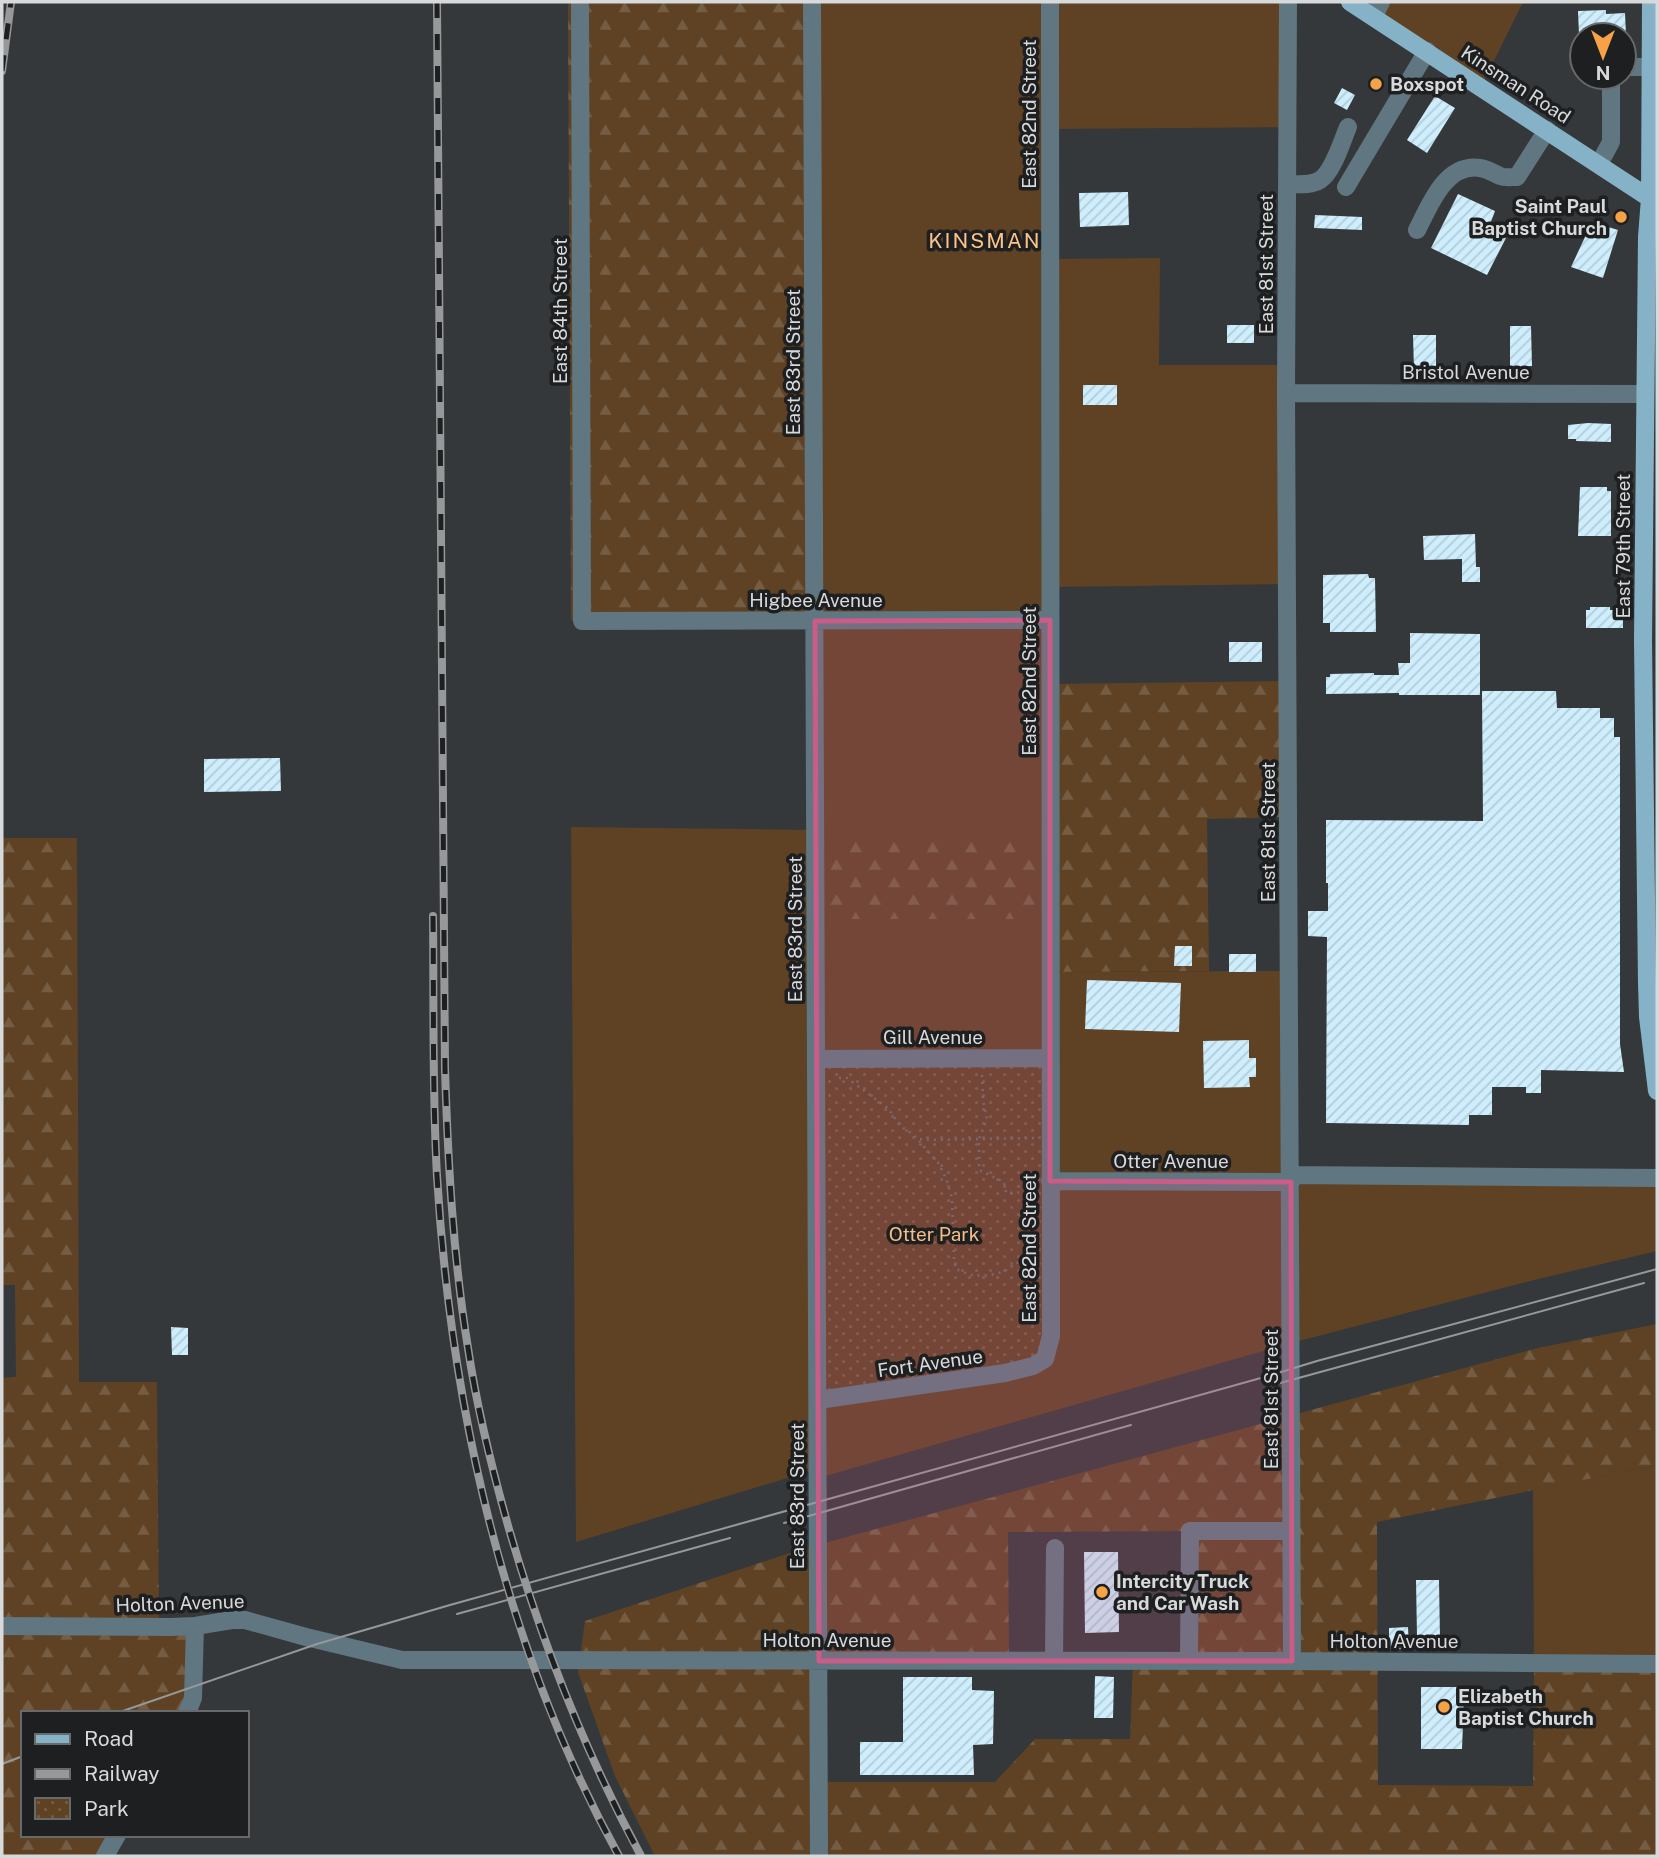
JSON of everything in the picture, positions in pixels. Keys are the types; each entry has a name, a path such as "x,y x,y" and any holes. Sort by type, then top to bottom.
{"main road":[{"name":"Kinsman Road","path":"1350,2 1377,9 1427,51 1654,200"},
{"name":"East 79th Street","path":"1651,2 1654,200 1647,237 1650,642 1647,983 1653,1018 1657,1091"}],"street":[{"name":"East 84th Street","path":"580,2 582,621"},
{"name":"East 83rd Street","path":"812,2 818,1856"},
{"name":"East 82nd Street","path":"1045,1359 1051,1336 1043,1187 1050,1058 1049,2"},
{"name":"East 81st Street","path":"1288,2 1286,393 1292,1661"},
{"path":"1346,187 1427,51"},
{"path":"1638,67 1651,67"},
{"path":"1598,164 1611,142 1611,91"},
{"path":"1287,184 1322,180 1330,169 1348,127"},
{"path":"1417,230 1437,191 1452,175 1466,168 1476,167 1503,177 1517,177 1547,130"},
{"name":"Bristol Avenue","path":"1286,393 1649,389"},
{"name":"Higbee Avenue","path":"582,621 1049,620"},
{"name":"Gill Avenue","path":"817,1059 1050,1058"},
{"name":"Otter Avenue","path":"1043,1187 1291,1179 1657,1178"},
{"name":"Fort Avenue","path":"818,1400 1005,1373 1032,1366 1045,1359"},
{"path":"1189,1661 1190,1531 1292,1531"},
{"path":"1054,1661 1055,1548"},
{"name":"Holton Avenue","path":"2,1626 195,1626 245,1620 402,1660 1657,1664"},
{"path":"188,1711 193,1698 195,1626"},
{"path":"105,1856 116,1837"}],"path":[{"path":"982,1071 987,1119 979,1139 979,1170 1004,1182 1006,1192 1043,1187"},
{"path":"833,1077 847,1078 889,1109 900,1126 917,1138 939,1164 952,1198 956,1269 971,1275 988,1276 1011,1268 1014,1263 1036,1262"},
{"path":"917,1138 1035,1138"}],"highlighted area":[{"path":"1050,620 1050,1181 1291,1182 1292,1661 819,1661 815,621"}],"green space":[{"path":"568,2 812,2 815,621 571,621"},
{"path":"812,2 1288,2 1287,127 1050,129 1050,259 1160,258 1159,365 1286,365 1287,584 1050,587 1050,839 817,919 1050,919 1051,972 1290,971 1291,1175 1657,1178 1657,1251 1291,1343 818,1478 817,1469 576,1542 571,827 815,830"},
{"path":"1381,2 1523,2 1481,87 1374,16"},
{"path":"1288,681 1289,817 1207,819 1209,971 1050,972 1050,919 816,919 816,839 1050,839 1050,684"},
{"path":"2,838 77,838 79,1382 157,1382 159,1626 195,1626 185,1711 21,1711 21,1837 115,1837 104,1856 2,1856 2,1378 16,1377 15,1285 2,1285"},
{"name":"Otter Park","path":"1050,1058 1045,1359 818,1400 817,1059"},
{"path":"1657,1324 1657,1465 1377,1522 1378,1785 1533,1786 1534,1663 1657,1664 1657,1856 655,1856 615,1776 578,1672 585,1621 799,1550 1538,1348","holes":["1190,1531 1189,1661 1133,1661 1130,1739 1035,1739 995,1782 818,1782 819,1661 1009,1661 1008,1532"]},
{"path":"1657,1465 1657,1664 1534,1663 1533,1490"}],"building":[{"path":"1606,10 1606,14 1625,13 1625,21 1578,21 1578,11"},
{"path":"1342,88 1355,95 1347,110 1334,103"},
{"path":"1435,96 1455,108 1427,153 1407,140"},
{"path":"1128,192 1129,225 1080,227 1079,193"},
{"path":"1458,194 1495,211 1489,227 1506,238 1487,275 1431,248"},
{"path":"1315,215 1362,217 1362,230 1314,228"},
{"path":"1592,222 1618,230 1603,278 1571,267"},
{"path":"1227,325 1254,325 1254,343 1227,343"},
{"path":"1510,326 1531,326 1532,366 1510,367"},
{"path":"1413,335 1436,335 1436,370 1414,370"},
{"path":"1083,385 1117,385 1117,405 1083,405"},
{"path":"1611,424 1611,442 1568,439 1568,425"},
{"path":"1580,487 1607,487 1607,491 1611,491 1611,536 1578,536"},
{"path":"1475,534 1476,567 1480,567 1480,582 1462,582 1462,559 1424,560 1423,536"},
{"path":"1368,574 1369,578 1375,578 1376,632 1330,632 1330,623 1323,623 1323,575"},
{"path":"1590,607 1623,610 1623,628 1586,628 1586,610 1590,610"},
{"path":"1410,633 1480,634 1480,695 1326,694 1326,677 1330,677 1330,674 1399,675 1398,663 1410,663"},
{"path":"1229,642 1262,642 1262,662 1229,662"},
{"path":"1482,691 1556,691 1557,708 1600,708 1600,718 1614,718 1614,737 1620,737 1620,1044 1624,1072 1541,1070 1541,1093 1526,1093 1526,1087 1492,1087 1492,1115 1469,1115 1469,1125 1326,1123 1327,937 1308,936 1308,911 1328,911 1326,820 1483,821"},
{"path":"280,758 281,791 204,792 204,759"},
{"path":"1175,946 1192,946 1192,966 1174,966"},
{"path":"1229,954 1256,954 1256,972 1229,972"},
{"path":"1087,980 1181,983 1179,1032 1085,1029"},
{"path":"1249,1040 1249,1058 1256,1058 1256,1077 1249,1077 1250,1087 1204,1088 1203,1041"},
{"path":"171,1327 188,1328 188,1355 172,1355"},
{"name":"Intercity Truck and Car Wash","path":"1084,1552 1118,1552 1119,1632 1085,1633"},
{"path":"1416,1580 1439,1580 1440,1638 1417,1637"},
{"path":"1408,1627 1409,1649 1389,1649 1389,1628"},
{"path":"1095,1676 1114,1677 1113,1718 1094,1718"},
{"path":"903,1677 972,1677 972,1690 994,1691 993,1744 973,1745 974,1775 860,1775 860,1742 903,1742"},
{"path":"1421,1687 1461,1687 1461,1699 1464,1699 1462,1749 1421,1749"}],"tram line":[{"path":"123,1711 317,1644 450,1605 1317,1361 1657,1269"},
{"path":"1273,1385 1644,1283"},
{"path":"784,1523 1131,1425"},
{"path":"457,1614 730,1538"},
{"path":"2,1764 21,1757"}],"railway":[{"path":"2,71 11,2"},
{"path":"437,2 445,1069 458,1279 480,1416 522,1572 583,1737 641,1856"},
{"path":"433,916 437,1176 455,1352 471,1439 490,1526 515,1612 544,1696 579,1777 619,1856"}],"place":[{"name":"Boxspot","path":"1376,84"},
{"name":"Saint Paul Baptist Church","path":"1621,217"},
{"name":"Intercity Truck and Car Wash","path":"1102,1592"},
{"name":"Elizabeth Baptist Church","path":"1444,1707"}],"district":[{"name":"KINSMAN","path":"985,240"}]}
